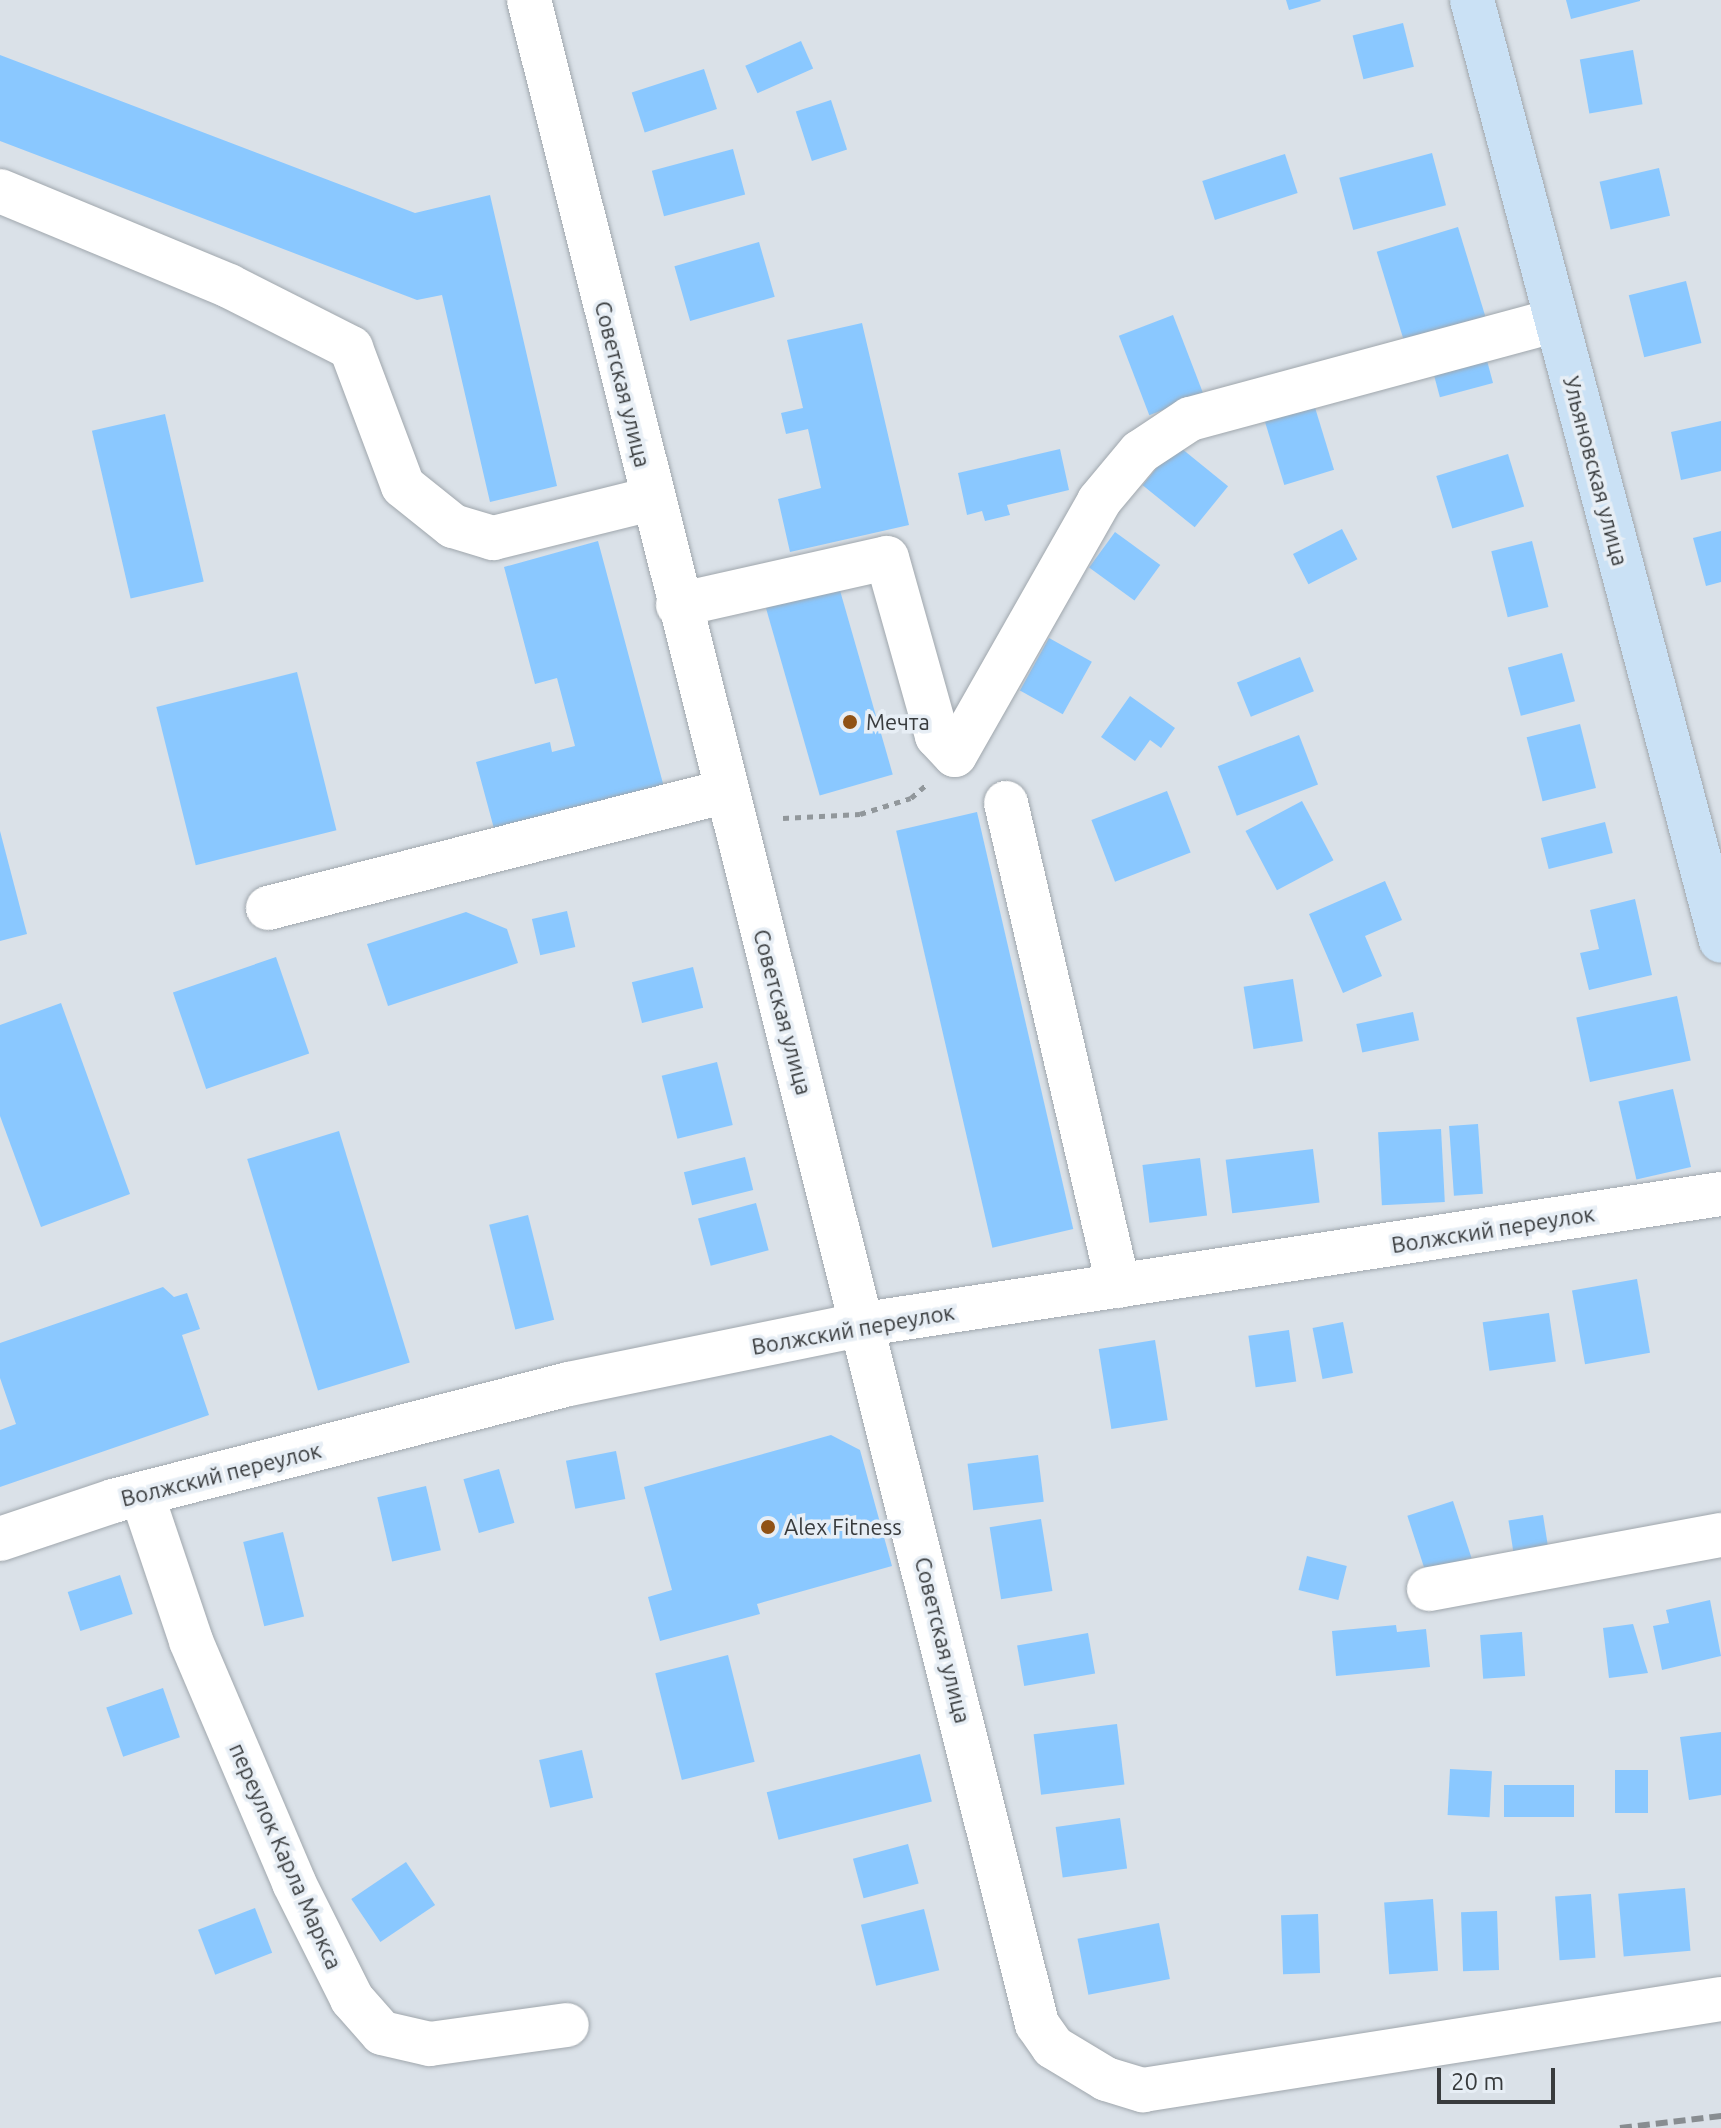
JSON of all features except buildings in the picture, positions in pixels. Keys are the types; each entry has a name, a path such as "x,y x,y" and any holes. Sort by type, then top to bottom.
{"main road":[{"name":"Ульяновская улица","path":"1472,0 1721,941"}],"street":[{"name":"Советская улица","path":"529,0 724,792 865,1324 1037,2024 1053,2047 1106,2079 1143,2090 1721,1999"},
{"path":"0,191 229,286 351,348 403,486 453,526 493,538 651,499"},
{"path":"678,605 887,558 937,736 955,755 1099,501 1140,452 1190,419 1556,320"},
{"path":"268,908 724,792"},
{"path":"1006,803 1118,1286"},
{"name":"Волжский переулок","path":"0,1539 142,1495 569,1384 865,1324 1721,1194"},
{"name":"переулок Карла Маркса","path":"142,1495 191,1641 294,1883 352,1999 382,2033 430,2044 567,2025"},
{"path":"1429,1589 1721,1535"}],"path":[{"path":"783,818 860,814 911,798 955,755"}],"railway":[{"path":"1620,2128 1721,2116"}],"place":[{"name":"Мечта","path":"850,722"},
{"name":"Alex Fitness","path":"768,1527"}]}
